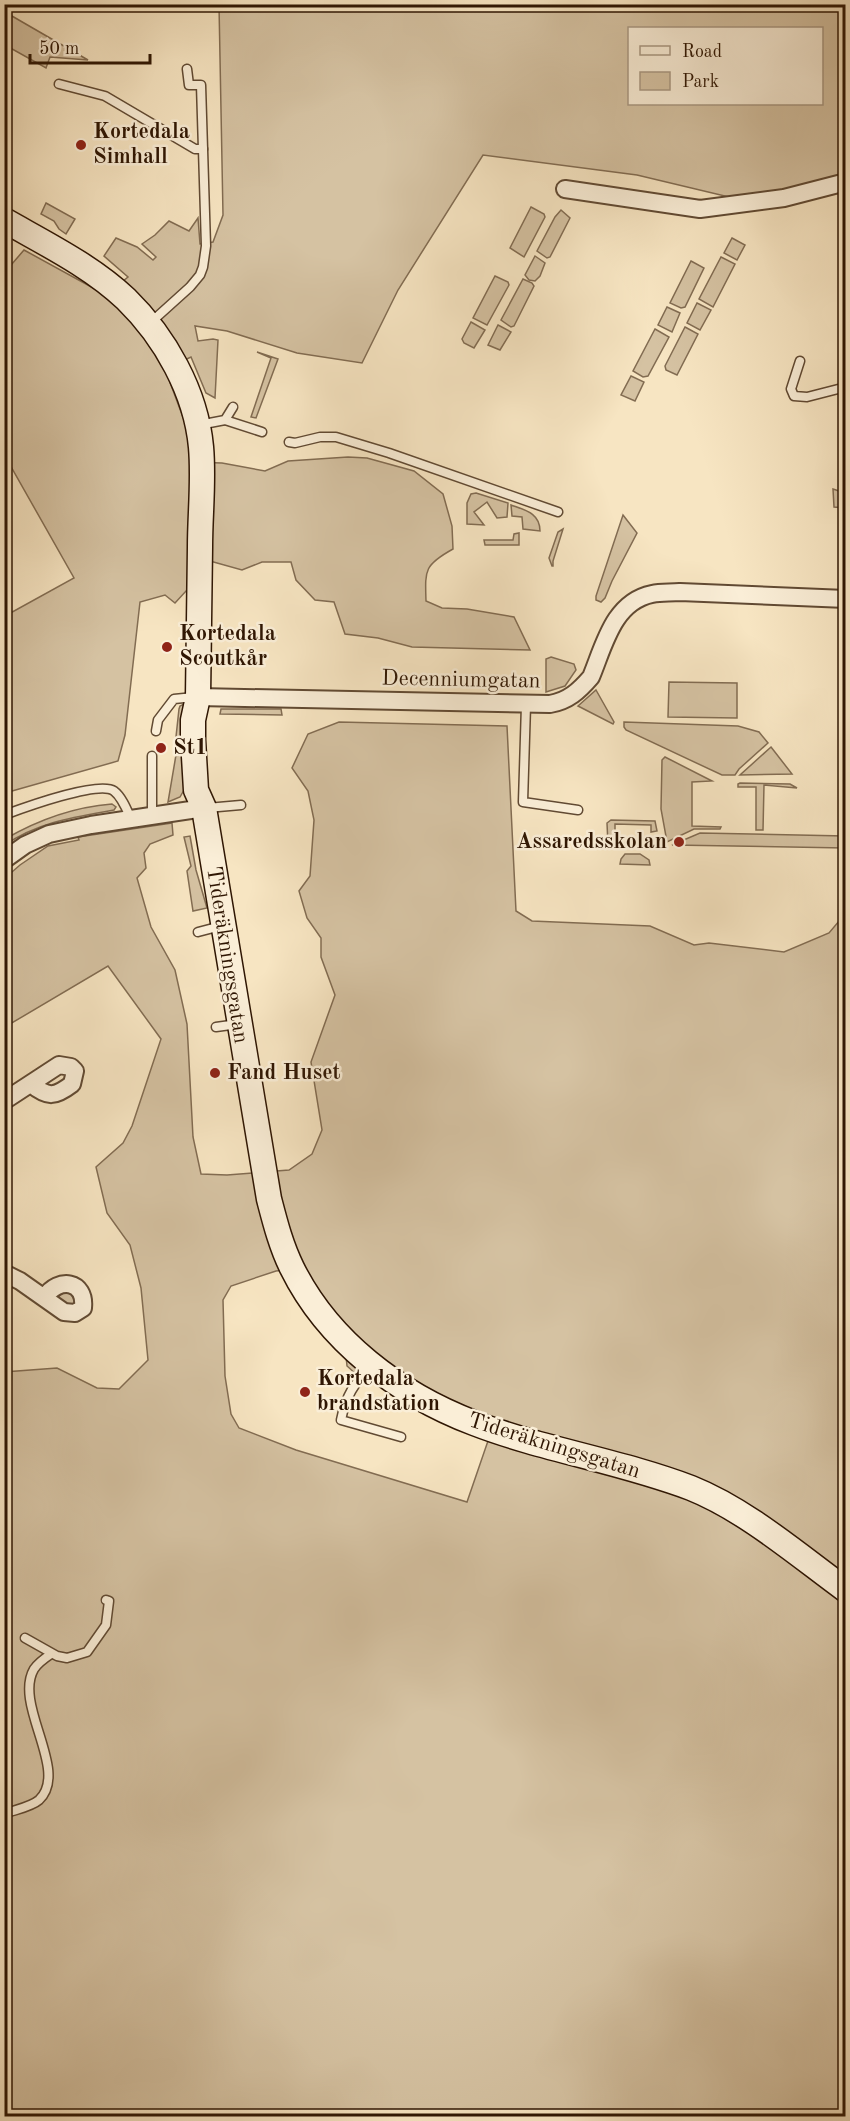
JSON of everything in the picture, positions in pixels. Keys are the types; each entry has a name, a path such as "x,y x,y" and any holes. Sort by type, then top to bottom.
{"street":[{"path":"565,189 700,209 784,198 846,182"},
{"name":"Tideräkningsgatan","path":"4,220 83,266 126,299 149,324 168,352 185,387 201,447 202,475 198,697 193,720 196,790 204,808 222,926 227,1025 282,1244 291,1266 313,1304 333,1330 371,1365 410,1392 447,1412 473,1423 567,1452 643,1472 711,1497 773,1536 846,1590"},
{"name":"Decenniumgatan","path":"198,697 526,705 561,702 578,691 591,677 615,620 629,604 648,595 680,592 846,599"},
{"path":"4,860 25,845 49,834 204,808"},
{"path":"4,1101 31,1084"},
{"path":"4,1273 45,1297"}],"lane":[{"path":"149,324 190,287 200,275 203,267 206,246 201,85 189,85 187,69"},
{"path":"59,84 105,96 195,148 203,149"},
{"path":"800,361 792,389 794,396 807,397 846,387"},
{"path":"225,420 233,407"},
{"path":"196,426 225,420 262,432"},
{"path":"289,442 336,437 389,453 558,512"},
{"path":"156,731 158,720 174,699 198,697"},
{"path":"526,705 523,802 578,810"},
{"path":"152,756 152,816"},
{"path":"4,815 44,801 102,788 113,790 131,819"},
{"path":"204,808 241,805"},
{"path":"198,932 222,926"},
{"path":"371,1365 355,1383 345,1401 341,1420 401,1437"},
{"path":"25,1638 51,1654 67,1658 87,1652 106,1625 109,1601 106,1600"},
{"path":"4,1814 38,1800 47,1789 49,1773 28,1695 33,1670 51,1654"}],"green space":[{"path":"219,5 845,5 845,173 805,188 729,197 637,175 483,155 398,290 362,363 297,353 227,331 195,326 198,341 218,340 215,398 206,393 191,357 165,369 187,428 191,462 222,463 265,471 288,461 348,457 367,458 414,471 443,494 452,526 453,549 431,564 428,569 426,601 442,608 467,609 514,617 530,650 412,647 378,638 345,634 334,602 315,600 296,580 291,562 262,562 242,570 192,556 187,590 175,603 165,595 140,602 125,735 118,761 5,793 5,616 74,578 5,456 5,272 24,250 106,295 128,277 104,256 116,238 137,247 153,260 156,257 142,244 169,221 189,231 198,218 200,244 213,242 223,215"},
{"path":"5,12 88,60 50,57 46,68 5,45"},
{"path":"46,203 75,219 66,234 54,221 41,214"},
{"path":"531,207 544,214 545,217 524,257 510,248"},
{"path":"561,210 570,218 550,257 547,258 537,251"},
{"path":"732,238 745,245 737,260 724,253"},
{"path":"535,256 545,263 540,276 535,281 529,280 525,275"},
{"path":"721,257 735,264 713,307 699,299"},
{"path":"691,261 704,268 685,307 681,308 670,303"},
{"path":"495,276 508,282 509,285 487,325 473,318"},
{"path":"523,279 534,286 514,326 511,327 501,320"},
{"path":"697,303 711,310 700,330 687,323"},
{"path":"667,307 680,313 672,332 658,325"},
{"path":"471,322 485,330 474,348 464,343 462,339"},
{"path":"498,325 511,332 500,350 488,345"},
{"path":"685,327 698,334 677,375 666,370 665,366"},
{"path":"655,329 669,337 648,376 643,377 633,371"},
{"path":"257,352 278,359 256,418 251,417 271,358"},
{"path":"631,376 644,382 635,401 621,395"},
{"path":"833,489 845,493 845,508 834,507"},
{"path":"476,493 508,503 507,517 497,518 487,502 474,512 484,525 467,524 467,503 471,494"},
{"path":"511,505 535,516 540,531 523,529 522,517 512,516"},
{"path":"623,515 637,533 601,602 596,600 596,596"},
{"path":"563,529 552,566 549,558 558,532"},
{"path":"519,533 519,545 485,545 484,540 513,540 514,534"},
{"path":"551,657 574,664 576,670 565,686 546,692 546,659"},
{"path":"669,682 737,683 737,718 668,717"},
{"path":"596,690 614,722 613,724 578,706"},
{"path":"184,704 187,705 185,738 175,746 179,709"},
{"path":"221,709 281,709 282,715 220,714"},
{"path":"339,722 507,726 516,911 532,921 650,926 694,945 709,943 784,952 829,933 845,914 845,2116 5,2116 4,1372 57,1368 97,1388 119,1389 148,1360 141,1288 130,1245 107,1213 96,1167 123,1143 132,1126 161,1039 108,966 5,1027 5,878 48,846 79,840 78,837 172,823 173,835 150,844 144,853 146,868 137,878 151,927 175,970 187,1024 193,1137 201,1174 227,1175 289,1170 312,1154 322,1130 311,1062 335,995 321,957 321,938 307,918 299,891 310,876 314,820 308,791 292,768 308,734","holes":["285,1270 346,1356 347,1366 368,1385 375,1383 416,1406 489,1438 467,1502 296,1450 239,1428 231,1414 225,1376 223,1300 231,1286"]},
{"path":"624,722 738,726 759,732 768,743 735,775 722,775 626,730"},
{"path":"184,744 184,790 180,797 168,802 177,749"},
{"path":"771,747 792,774 740,775"},
{"path":"665,757 712,781 692,782 692,826 721,827 720,829 694,829 667,842 661,809 662,760"},
{"path":"740,783 790,784 797,788 764,785 763,830 756,830 756,787 738,787"},
{"path":"112,804 116,807 114,810 44,826 5,845 5,839 43,820 70,811"},
{"path":"611,820 655,821 657,831 651,832 651,825 615,824 615,843 650,844 651,838 658,838 659,844 654,846 608,845 607,823"},
{"path":"700,833 845,836 845,848 672,845"},
{"path":"190,836 196,870 207,908 193,911 187,871 191,866 184,837"},
{"path":"625,854 640,854 649,860 650,865 620,864"},
{"path":"72,1290 76,1301 69,1307 58,1300 59,1294"}],"place":[{"name":"Kortedala Simhall","path":"81,145"},
{"name":"Kortedala Scoutkår","path":"167,647"},
{"name":"St1","path":"161,748"},
{"name":"Assaredsskolan","path":"679,842"},
{"name":"Fand Huset","path":"215,1073"},
{"name":"Kortedala brandstation","path":"305,1392"}]}
